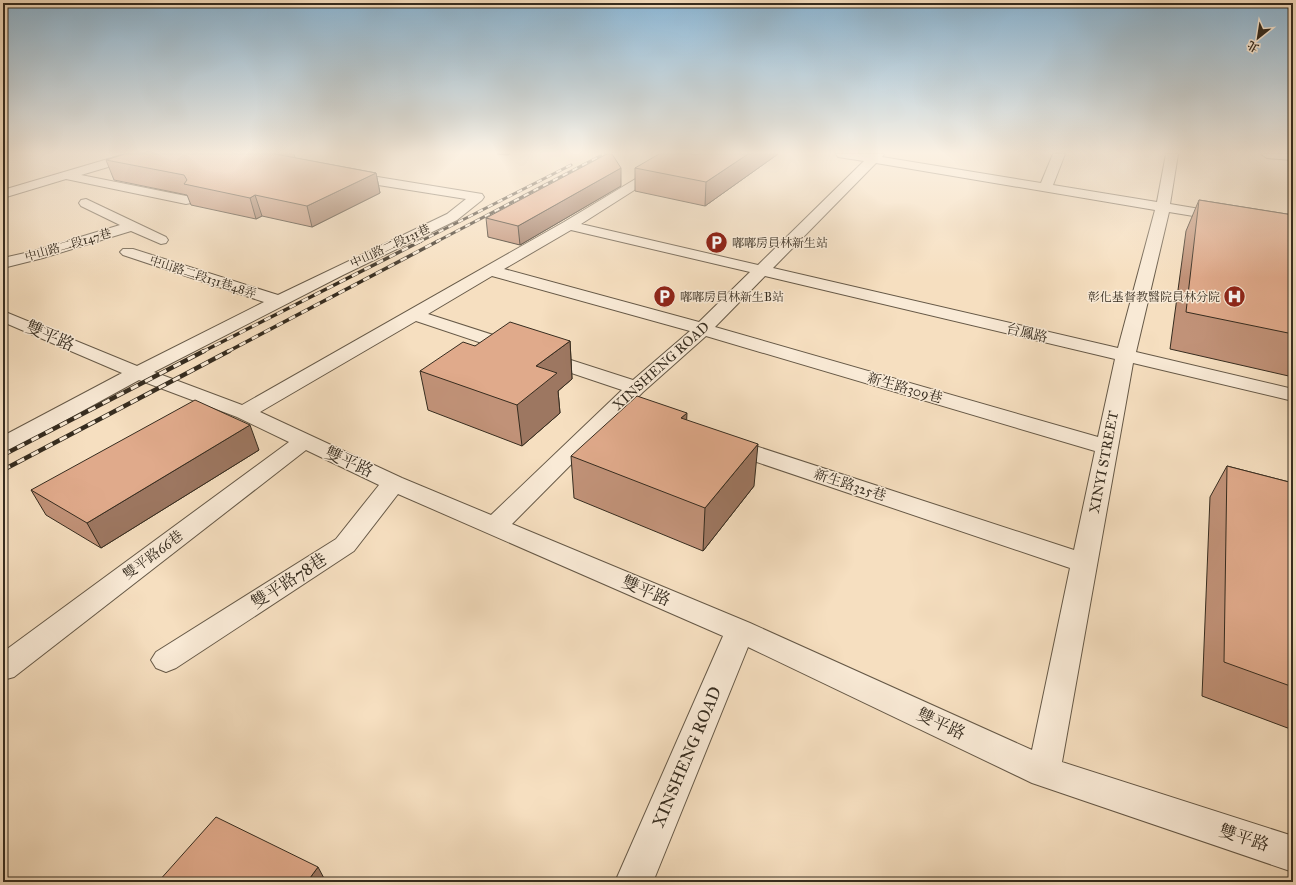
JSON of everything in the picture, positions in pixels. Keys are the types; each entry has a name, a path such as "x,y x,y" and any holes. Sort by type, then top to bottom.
{"street":[{"path":"3,206 5,195"},
{"path":"163,195 186,200"},
{"name":"中山路二段131巷","path":"3,445 138,372 278,301 452,217 477,197 467,195"},
{"path":"244,413 415,315 618,195"},
{"name":"XINSHENG ROAD","path":"495,526 636,388 703,329 837,195"},
{"path":"1090,195 1240,220"},
{"name":"XINYI STREET","path":"1044,772 1125,356 1165,195"},
{"path":"86,203 161,240"},
{"name":"台鳳路","path":"569,225 1293,395"},
{"name":"中山路二段147巷","path":"3,263 38,255 132,226"},
{"name":"中山路二段131巷48弄","path":"128,252 278,301"},
{"name":"新生路309巷","path":"490,271 703,329 1107,447"},
{"path":"415,315 636,388"},
{"name":"雙平路","path":"3,316 138,372 244,413 303,442 394,483 740,631 1044,772 1293,854"},
{"path":"616,407 638,415"},
{"name":"新生路325巷","path":"706,437 1084,563"},
{"name":"雙平路66巷","path":"3,668 303,442"},
{"name":"雙平路78巷","path":"166,660 345,545 394,483"},
{"name":"XINSHENG ROAD","path":"634,882 740,631"}],"building":[{"path":"237,195 254,195 250,198"},
{"path":"256,195 329,195 307,206"},
{"path":"529,195 573,195 518,226 486,218"},
{"path":"1199,200 1293,215 1293,334 1186,312"},
{"path":"510,322 570,341 536,366 557,373 517,405 420,371 463,342 475,346"},
{"path":"637,396 687,413 681,418 758,444 705,508 571,456"},
{"path":"195,400 250,425 87,523 31,490"},
{"path":"1227,466 1293,483 1293,687 1224,662"},
{"path":"216,817 318,867 307,882 158,882"}],"railway":[{"path":"419,242 511,195"},
{"path":"436,242 525,195"},
{"path":"202,352 421,241"},
{"path":"227,352 438,241"},
{"path":"3,455 204,351"},
{"path":"3,470 229,351"}],"place":[{"name":"嘟嘟房員林新生站","path":"717,243"},
{"name":"嘟嘟房員林新生B站","path":"664,297"},
{"name":"彰化基督教醫院員林分院","path":"1235,297"}]}
